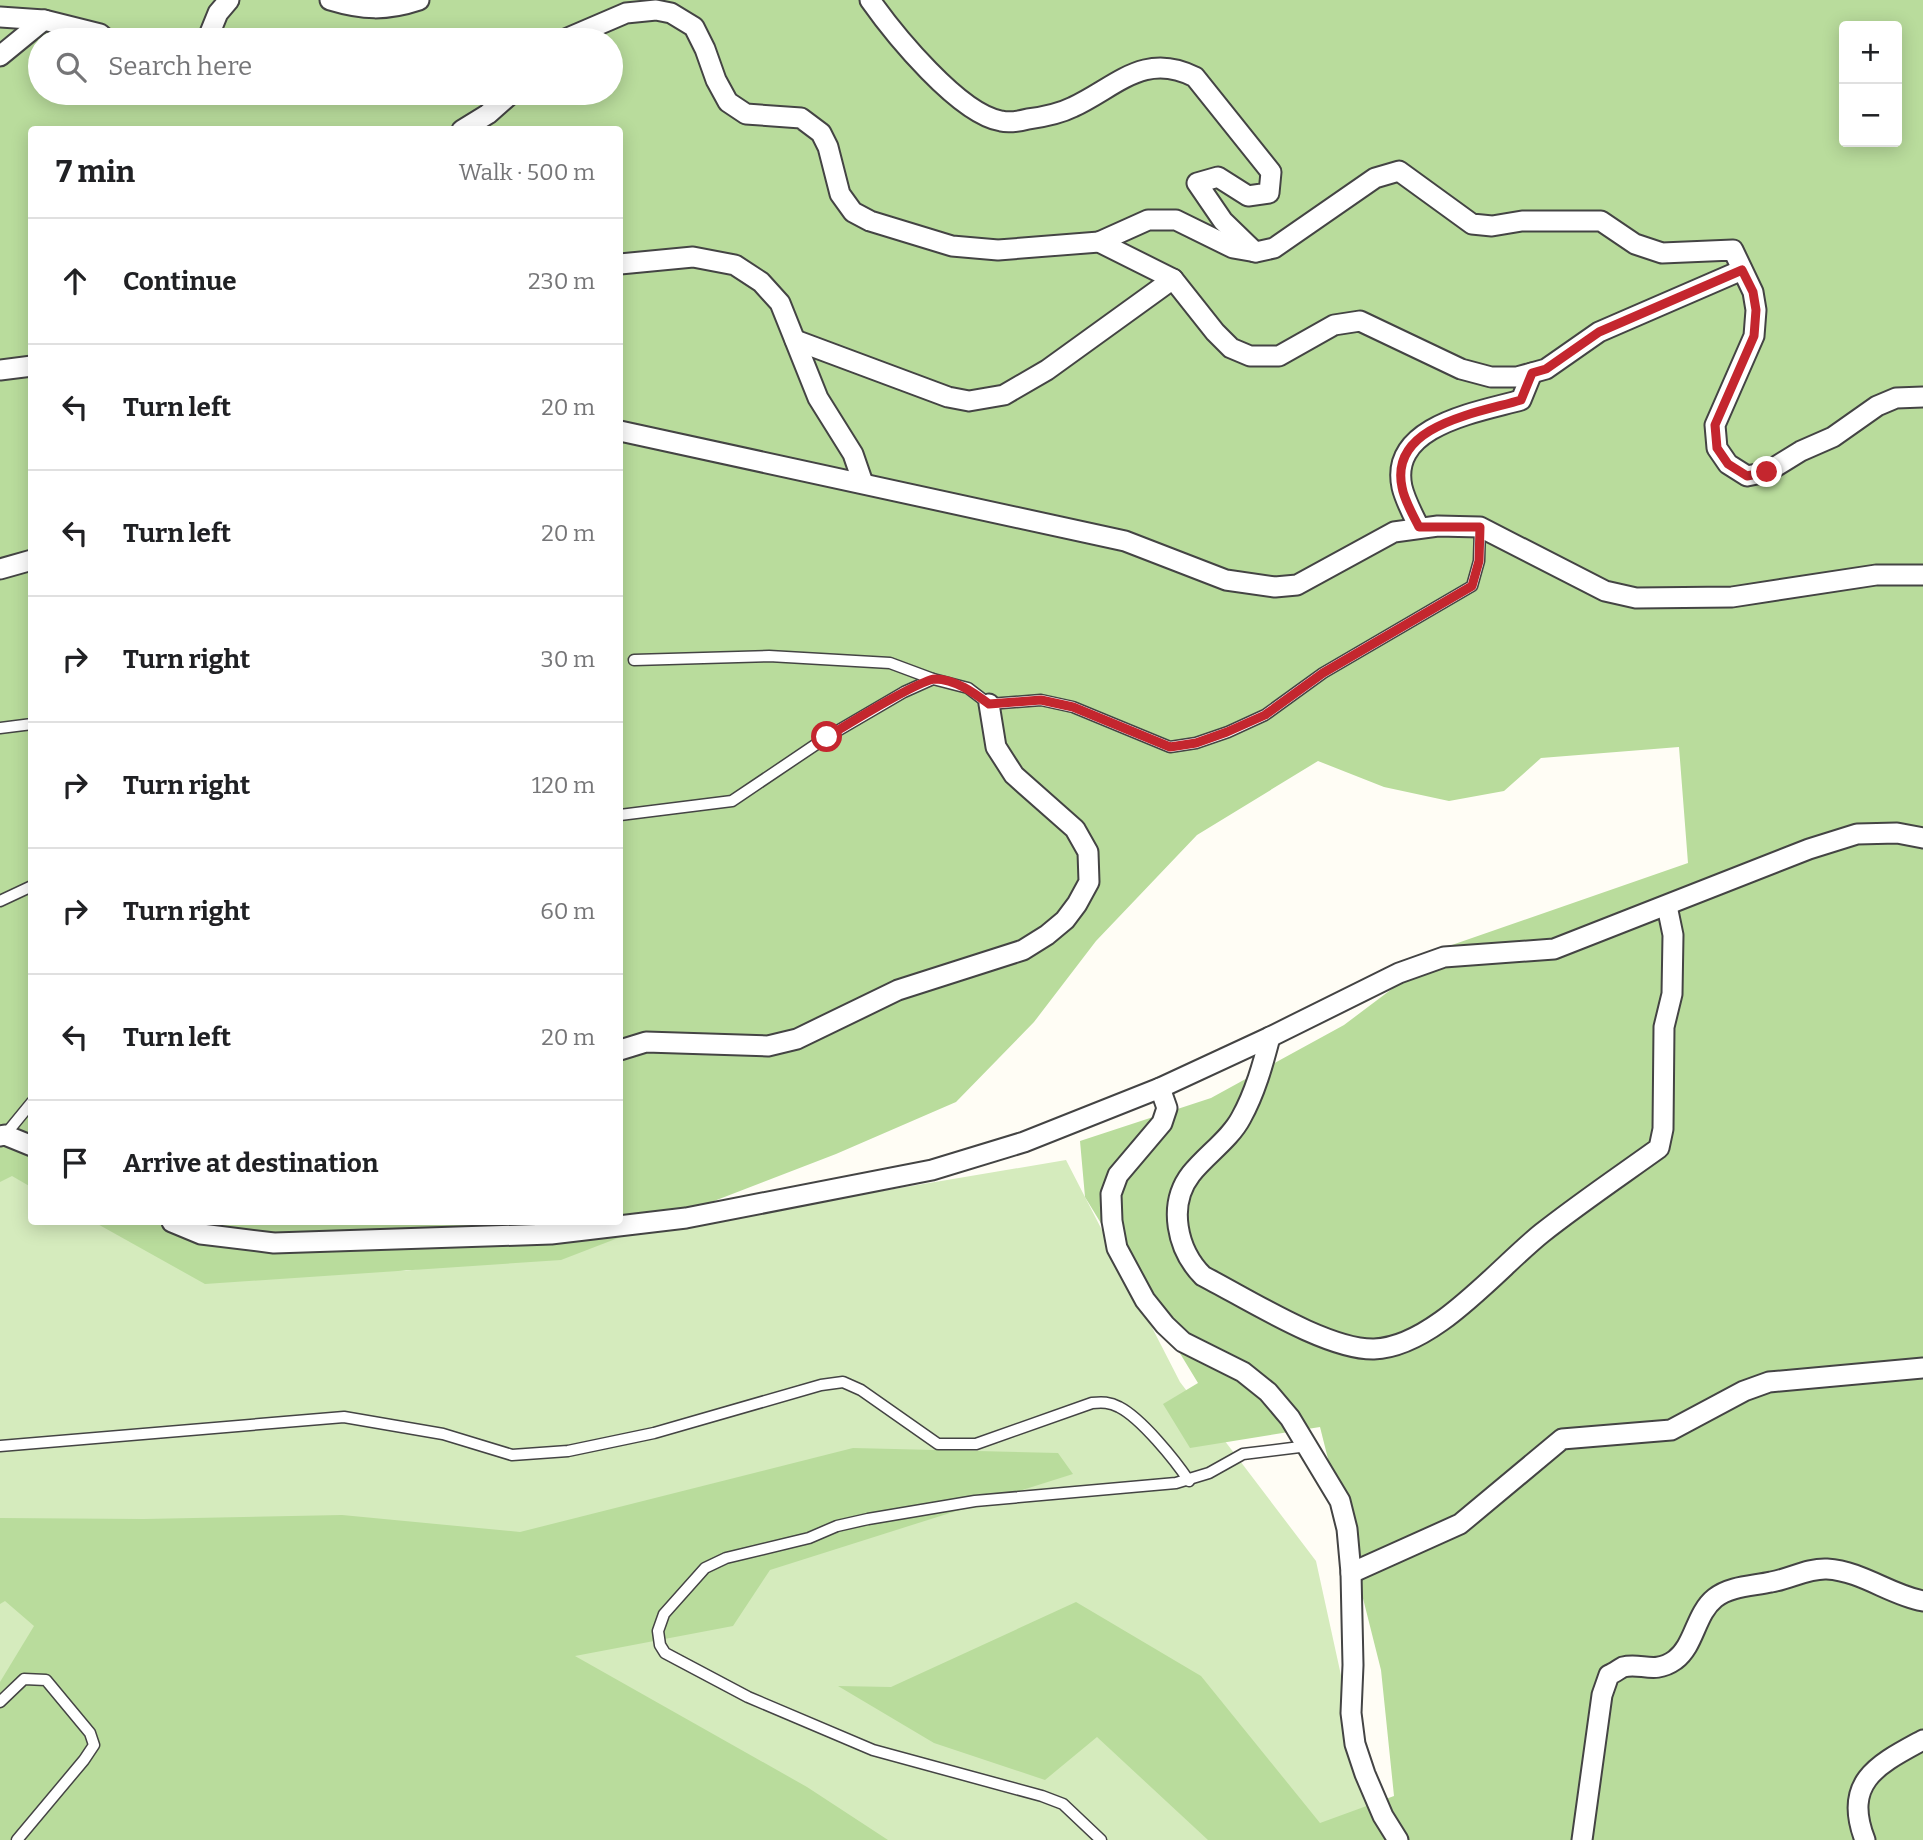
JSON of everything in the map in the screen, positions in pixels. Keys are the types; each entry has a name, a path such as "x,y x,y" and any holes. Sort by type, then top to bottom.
{"street":[{"path":"212,28 218,13 229,0"},
{"path":"330,0 357,8 379,9 419,0"},
{"path":"870,0 936,78 959,97 1000,121 1049,116 1074,106 1115,81 1151,68 1178,68 1195,77 1271,172 1269,193 1248,196 1218,177 1196,183 1223,220 1256,252"},
{"path":"591,28 626,13 656,10 671,13 694,27 728,102 746,114 801,118 821,133 828,147 840,194 853,212 870,221 952,246 998,250 1099,242 1148,220 1176,220 1233,248 1256,252 1274,248 1375,178 1399,171 1472,224 1492,226 1522,221 1601,221 1634,244 1662,253 1733,250 1753,292 1756,310 1754,336 1715,425 1717,448 1728,464 1747,476 1767,472 1801,451 1833,437 1877,406 1896,398 1923,397"},
{"path":"0,17 44,20 76,28"},
{"path":"34,28 44,20"},
{"path":"0,57 28,33"},
{"path":"468,126 498,105"},
{"path":"1099,242 1173,279 1231,348 1251,356 1279,356 1334,325 1360,321 1461,369 1491,377 1517,377 1546,369 1599,332 1742,270"},
{"path":"623,264 693,257 735,265 761,282 780,303 818,398 853,454 863,483"},
{"path":"796,340 948,397 969,401 1004,395 1047,370 1173,279"},
{"path":"0,370 28,366"},
{"path":"1419,527 1402,487 1401,462 1415,441 1434,427 1521,400 1532,373"},
{"path":"623,432 1125,541 1226,580 1275,587 1297,585 1394,532 1419,527 1480,527 1605,591 1636,598 1732,597 1876,575 1923,575"},
{"path":"0,569 28,561"},
{"path":"623,1049 646,1042 768,1046 797,1039 898,990 1023,950 1065,920 1089,882 1088,852 1075,829 1014,775 996,747 989,704"},
{"path":"179,1225 201,1234 274,1243 551,1234 686,1218 932,1170 1024,1142 1160,1087 1270,1037 1399,973 1444,957 1554,949 1809,849 1857,834 1896,833 1923,838"},
{"path":"1270,1037 1261,1070 1240,1119 1189,1177 1180,1198 1177,1221 1181,1243 1192,1265 1203,1276 1297,1326 1333,1341 1371,1349 1397,1347 1419,1336 1479,1291 1542,1234 1659,1148 1663,1117 1664,1027 1672,994 1673,935 1667,906"},
{"path":"1160,1087 1167,1108 1163,1123 1118,1175 1111,1194 1117,1248 1145,1300 1165,1325 1183,1342 1244,1372 1268,1392 1290,1418 1340,1502 1347,1529 1351,1573 1351,1713 1355,1744 1383,1816 1398,1840"},
{"path":"2,1135 28,1145"},
{"path":"1351,1573 1460,1524 1562,1439 1671,1430 1744,1391 1769,1382 1923,1368"},
{"path":"1582,1840 1602,1695 1609,1675 1625,1667 1655,1669 1675,1660 1688,1644 1702,1613 1715,1597 1734,1589 1827,1569 1854,1574 1912,1599 1923,1601"},
{"path":"1865,1840 1860,1827 1858,1804 1864,1781 1880,1763 1923,1740"}],"lane":[{"path":"634,660 769,656 890,663 933,679 968,688 989,704 1041,700 1073,707 1170,747 1196,743 1265,715 1323,673 1472,586 1479,561 1480,527"},
{"path":"623,815 732,802 827,737 904,692 933,679"},
{"path":"0,728 28,724"},
{"path":"0,901 28,888"},
{"path":"2,1135 28,1106"},
{"path":"0,1446 344,1418 443,1434 512,1455 568,1451 654,1433 821,1385 843,1382 861,1390 938,1444 976,1444 1092,1403 1104,1402 1120,1407 1143,1427 1179,1465 1189,1481"},
{"path":"1101,1840 1063,1804 873,1750 748,1698 666,1653 660,1644 658,1631 663,1614 705,1568 726,1559 809,1538 837,1526 975,1501 1189,1481 1209,1474 1243,1454 1308,1446"},
{"path":"0,1702 24,1679 46,1680 90,1733 94,1745 17,1840"}],"green space":[{"path":"0,0 1923,0 1923,1840 1208,1840 1097,1737 1045,1780 934,1743 838,1686 891,1687 1076,1602 1201,1676 1320,1823 1394,1796 1381,1670 1320,1427 1190,1448 1163,1404 1198,1383 1085,1197 1080,1141 1211,1098 1344,1025 1449,946 1688,863 1679,747 1541,758 1504,791 1449,801 1384,787 1318,761 1197,835 1096,941 1034,1022 956,1102 836,1154 561,1260 205,1284 99,1225 623,1225 623,126 28,126 28,1185 12,1176 0,1182"},
{"path":"1066,1160 1180,1382 1316,1561 1377,1840 0,1840 0,1179 12,1175 28,1184 28,1225 104,1225 143,1245 406,1271"},
{"path":"853,1448 1058,1453 1073,1474 770,1570 733,1626 575,1656 807,1787 888,1840 0,1840 0,1682 34,1626 5,1601 0,1604 0,1518 144,1519 342,1515 520,1532"}],"route":[{"path":"827,737 904,692 933,679 968,688 989,704 1041,700 1073,707 1170,747 1196,743 1265,715 1323,673 1472,586 1479,561 1480,527 1419,527 1402,487 1401,462 1415,441 1434,427 1452,420 1521,400 1532,373 1546,369 1599,332 1742,270 1753,292 1756,310 1754,336 1715,425 1717,448 1728,464 1747,476 1767,472"}]}
